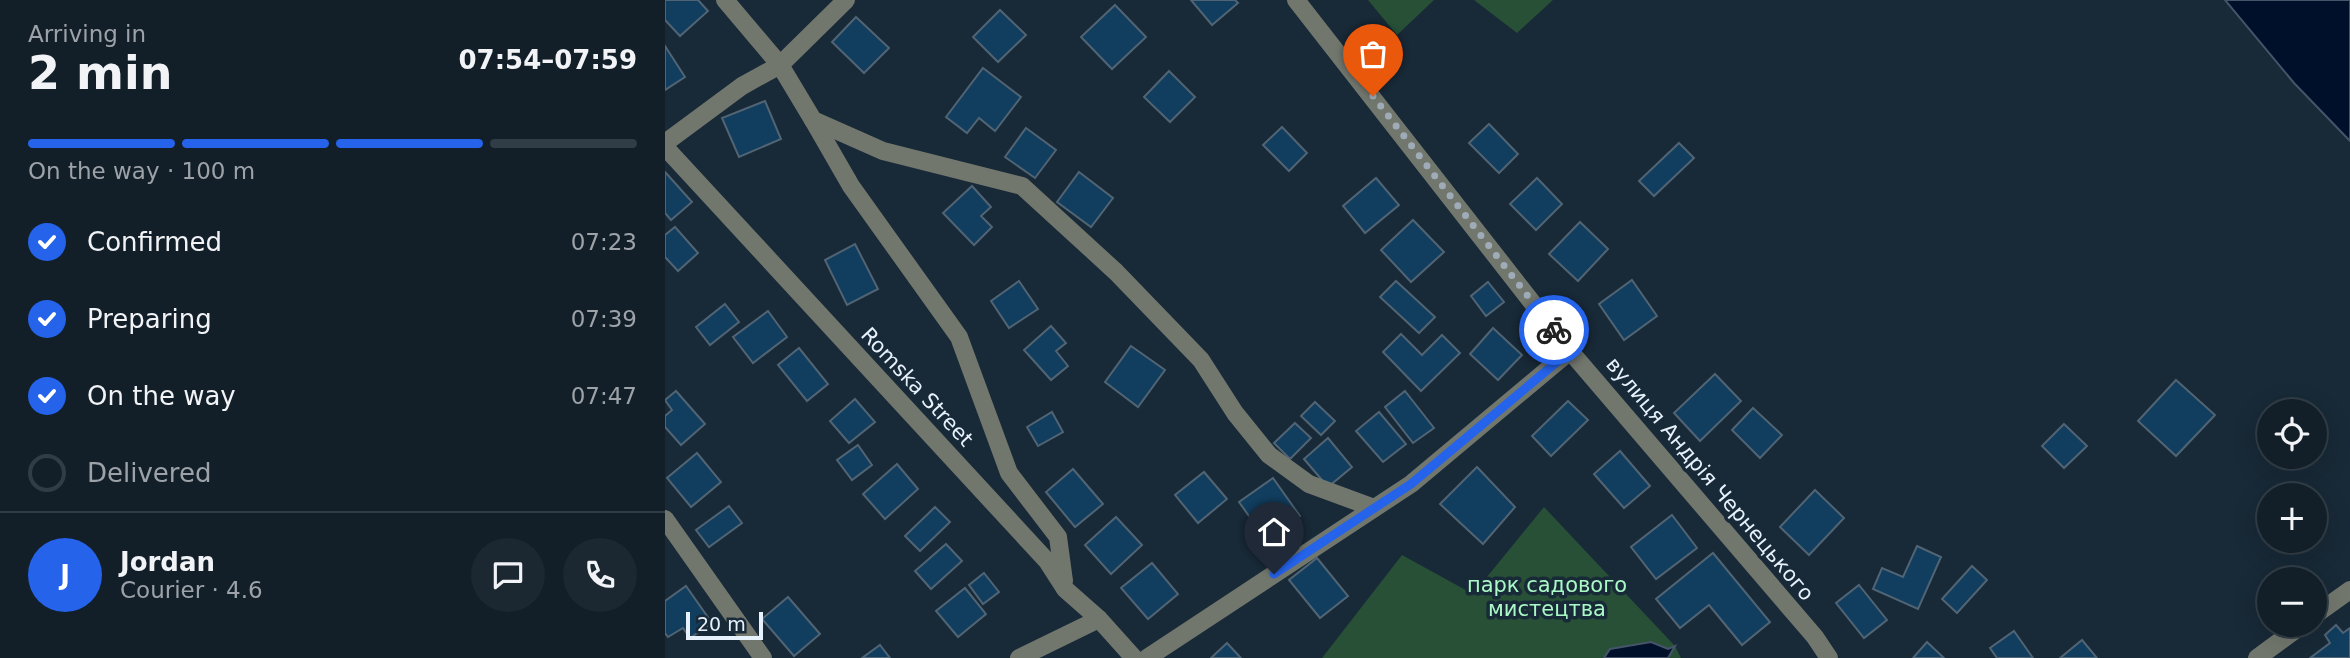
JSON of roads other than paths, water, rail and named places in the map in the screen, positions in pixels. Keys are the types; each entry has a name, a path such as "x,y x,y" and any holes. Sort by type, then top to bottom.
{"street":[{"path":"725,0 780,65 851,186 959,337 1009,473 1058,537 1065,589"},
{"path":"665,145 742,86 780,65 846,0"},
{"name":"вулиця Андрія Чернецького","path":"1296,0 1570,351 1815,637 1829,658"},
{"path":"813,120 883,151 1022,186 1116,272 1201,360 1235,413 1269,455 1309,484 1374,508"},
{"name":"Romska Street","path":"665,145 1047,561 1065,589 1099,619 1134,658"},
{"path":"1147,658 1411,484 1570,351"},
{"path":"665,519 763,658"},
{"path":"2327,606 2350,590"},
{"path":"1019,658 1099,619"},
{"path":"2257,658 2286,637"}],"water":[{"path":"2225,0 2350,0 2350,141 2294,83"},
{"path":"1651,642 1668,649 1675,646 1668,658 1604,658 1610,649"}],"park label":[{"name":"парк садового мистецтва","path":"1547,597"}]}
